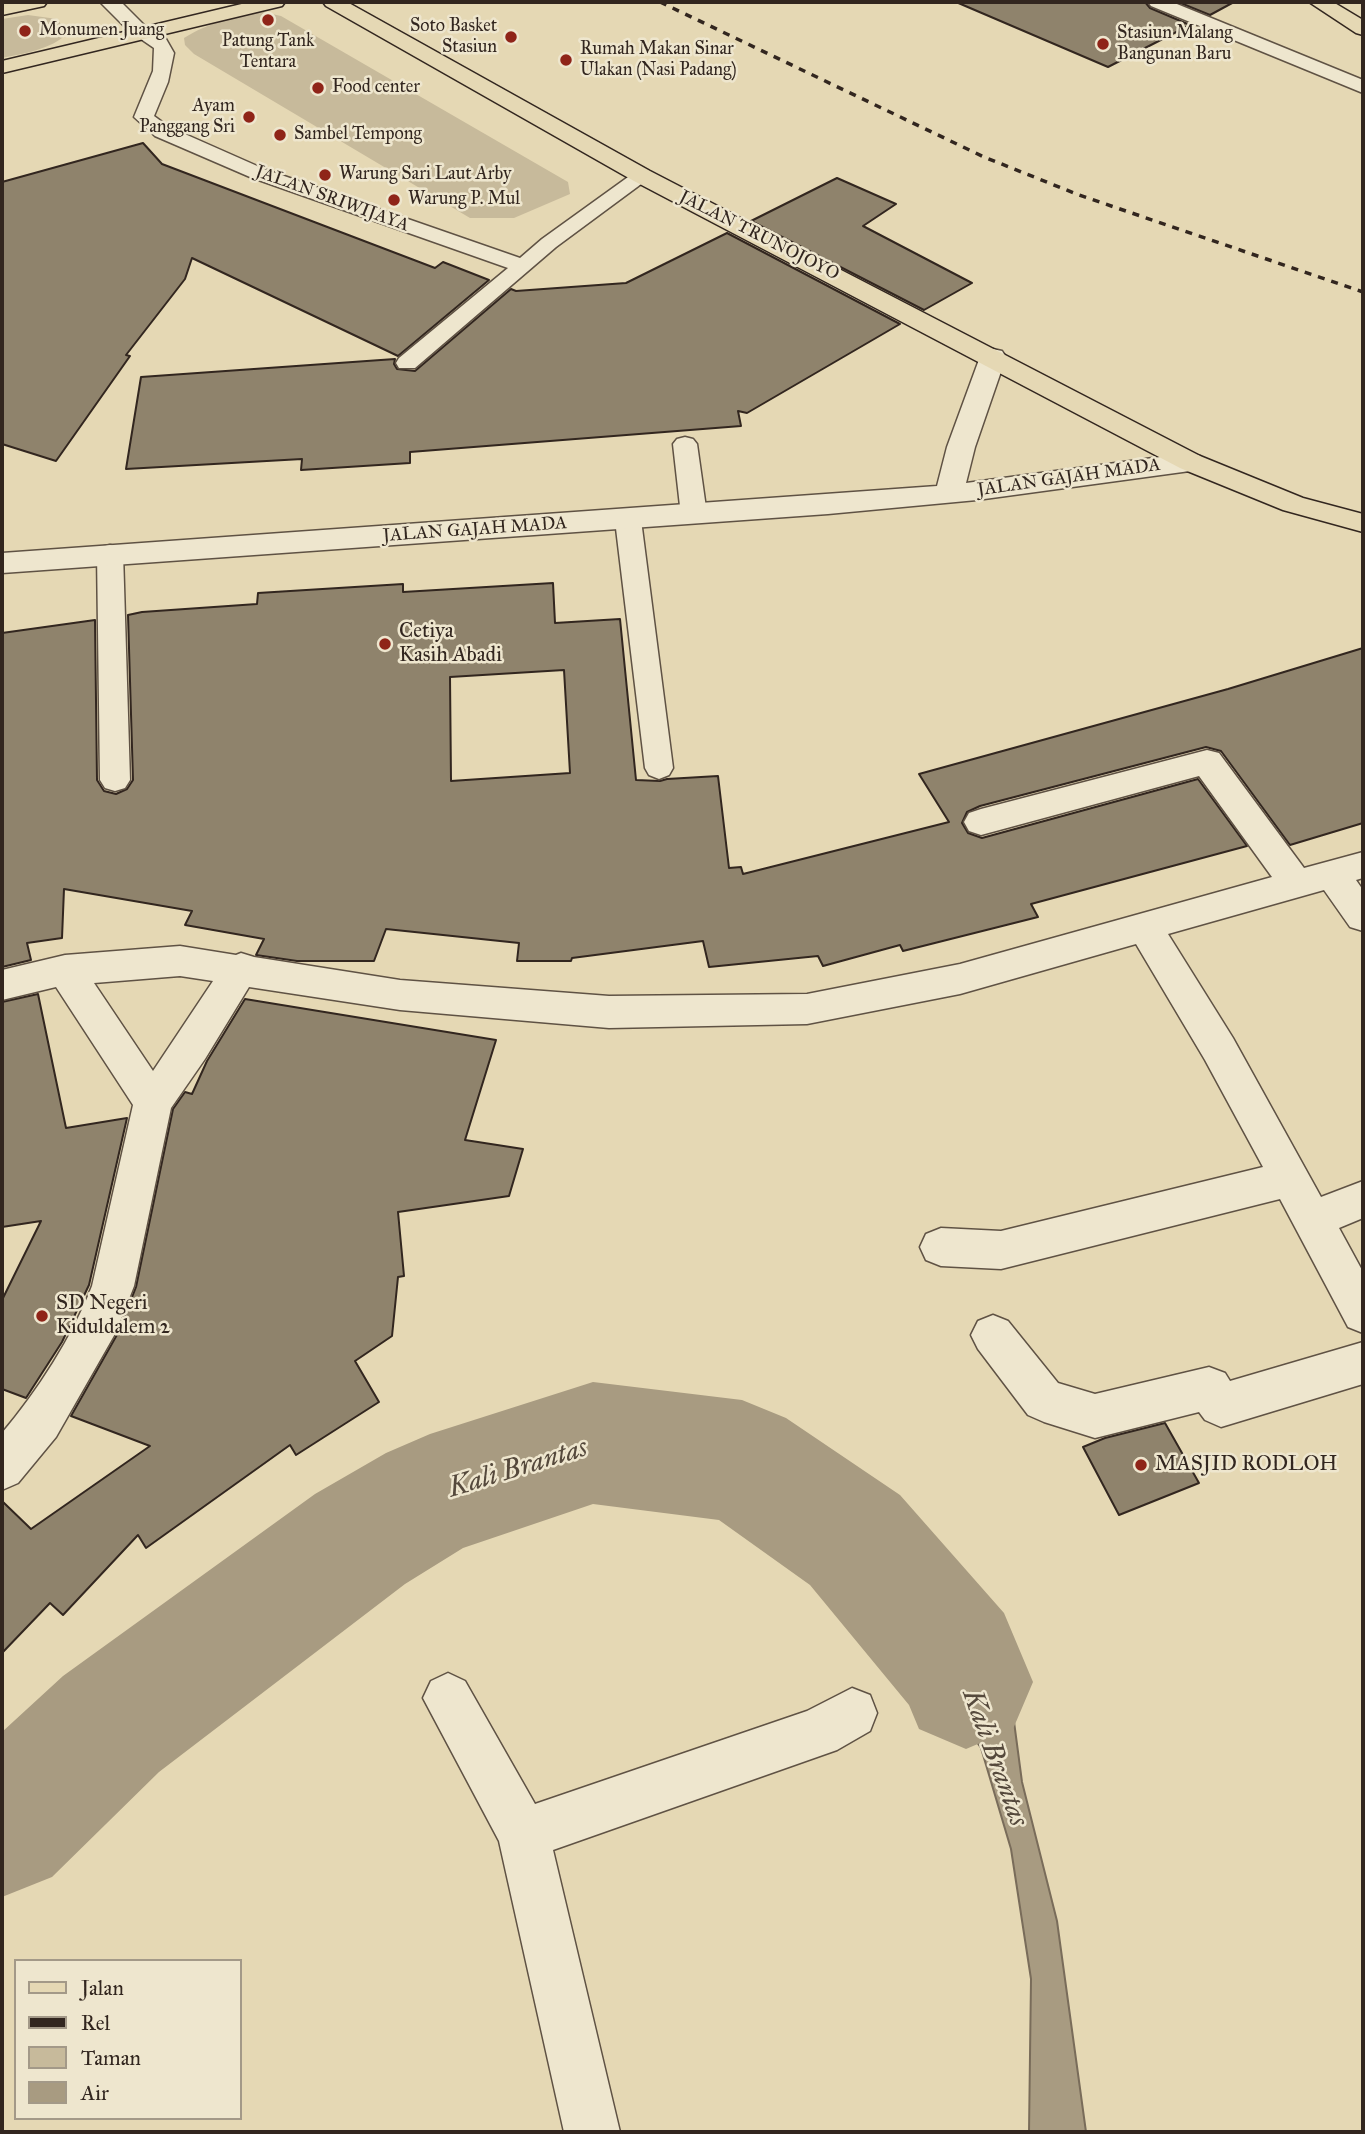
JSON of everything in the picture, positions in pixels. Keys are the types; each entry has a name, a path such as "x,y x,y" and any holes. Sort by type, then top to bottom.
{"main road":[{"path":"6,6 37,2"},
{"path":"2,67 275,2"},
{"name":"JALAN TRUNOJOYO","path":"333,2 642,176 1190,462 1293,504 1363,523"},
{"path":"1319,2 1363,29"}],"street":[{"name":"JALAN SRIWIJAYA","path":"110,2 144,34"},
{"name":"JALAN GAJAH MADA","path":"949,494 961,447 993,357"},
{"name":"JALAN GAJAH MADA","path":"2,563 110,553 628,520 949,494 1190,462"},
{"path":"981,822 1207,762 1297,885"},
{"path":"2,985 65,970 180,961 242,968 400,995 609,1012 807,1009 960,979 1348,870 1363,917"},
{"path":"1145,928 1219,1049 1363,1313"},
{"path":"2,1467 40,1422 102,1318 113,1286 153,1103 192,1048 242,968"},
{"path":"65,970 153,1103"},
{"path":"941,1247 1001,1250 1289,1179"},
{"path":"1311,1220 1363,1199"},
{"path":"993,1335 1044,1399 1095,1416 1209,1388 1221,1405 1363,1363"},
{"path":"448,1698 523,1833 592,2132"},
{"path":"523,1833 819,1732 852,1713"}],"lane":[{"path":"1157,2 1363,87"},
{"name":"JALAN SRIWIJAYA","path":"144,34 162,45 166,53 162,76 144,117 150,125 190,146 359,211 523,266"},
{"path":"407,363 549,243 642,176"},
{"path":"685,444 694,514"},
{"path":"628,520 659,768"},
{"path":"110,553 115,780"}],"green space":[{"path":"263,12 281,16 568,182 570,194 514,218 470,218 194,54 185,45 184,38 203,28 232,18"},
{"path":"28,15 57,19 68,33 45,47 2,58 2,19"}],"water":[{"path":"901,1543 983,1635 1011,1699 1022,1782 1057,1921 1086,2132 1029,2132 1031,1979 1011,1849 981,1748 921,1662 887,1621 858,1594"}],"building":[{"name":"Stasiun Malang Bangunan Baru","path":"956,2 1145,2 1150,8 1190,25 1108,67"},
{"path":"1178,2 1234,2 1210,15"},
{"path":"143,143 162,164 435,268 443,262 489,280 398,356 192,258 185,279 126,355 130,356 56,461 2,444 2,182"},
{"path":"837,178 896,204 863,226 972,283 924,310 751,221"},
{"path":"727,233 900,324 747,413 738,411 741,426 410,452 410,463 301,470 302,459 126,469 141,377 395,359 397,369 415,371 511,289 516,291 626,283"},
{"path":"553,583 555,623 620,619 636,780 660,781 718,776 729,868 741,867 743,874 949,822 919,774 1228,689 1363,648 1363,823 1290,845 1221,751 1206,747 980,806 967,812 962,823 968,833 982,838 1198,779 1247,846 1031,904 1038,917 903,951 900,945 823,966 818,956 709,967 703,941 572,958 571,961 517,961 519,943 386,929 374,961 297,961 256,955 264,939 185,925 192,911 64,889 62,938 27,943 31,960 2,967 2,633 95,620 97,780 104,791 116,794 127,789 133,780 128,615 257,604 258,593 403,584 403,592","holes":["564,670 570,773 451,781 450,677"]},
{"name":"SD Negeri Kiduldalem 2","path":"38,994 66,1128 127,1118 89,1285 62,1342 26,1398 2,1389 2,1300 41,1221 2,1227 2,1002"},
{"path":"245,999 496,1040 465,1140 523,1149 509,1196 398,1212 404,1276 398,1277 392,1336 355,1361 379,1402 296,1455 290,1445 146,1548 138,1535 63,1615 50,1603 2,1653 2,1501 31,1529 150,1446 71,1416 118,1333 136,1287 173,1109 185,1092 192,1094 207,1061"},
{"name":"MASJID RODLOH","path":"1165,1423 1199,1483 1119,1515 1083,1447 1105,1438"}],"waterway":[{"name":"Kali Brantas","path":"2,1827 111,1724 360,1539 430,1497 593,1443 742,1461 855,1540 957,1660 966,1682"}],"railway":[{"path":"660,2 984,157 1079,195 1363,292"}],"place":[{"name":"Patung Tank Tentara","path":"268,20"},
{"name":"Monumen Juang","path":"25,31"},
{"name":"Soto Basket Stasiun","path":"511,37"},
{"name":"Stasiun Malang Bangunan Baru","path":"1103,44"},
{"name":"Rumah Makan Sinar Ulakan (Nasi Padang)","path":"566,60"},
{"name":"Food center","path":"318,88"},
{"name":"Ayam Panggang Sri","path":"249,117"},
{"name":"Sambel Tempong","path":"280,135"},
{"name":"Warung Sari Laut Arby","path":"325,175"},
{"name":"Warung P. Mul","path":"394,200"},
{"name":"Cetiya Kasih Abadi","path":"385,644"},
{"name":"SD Negeri Kiduldalem 2","path":"42,1316"},
{"name":"MASJID RODLOH","path":"1141,1465"}]}
